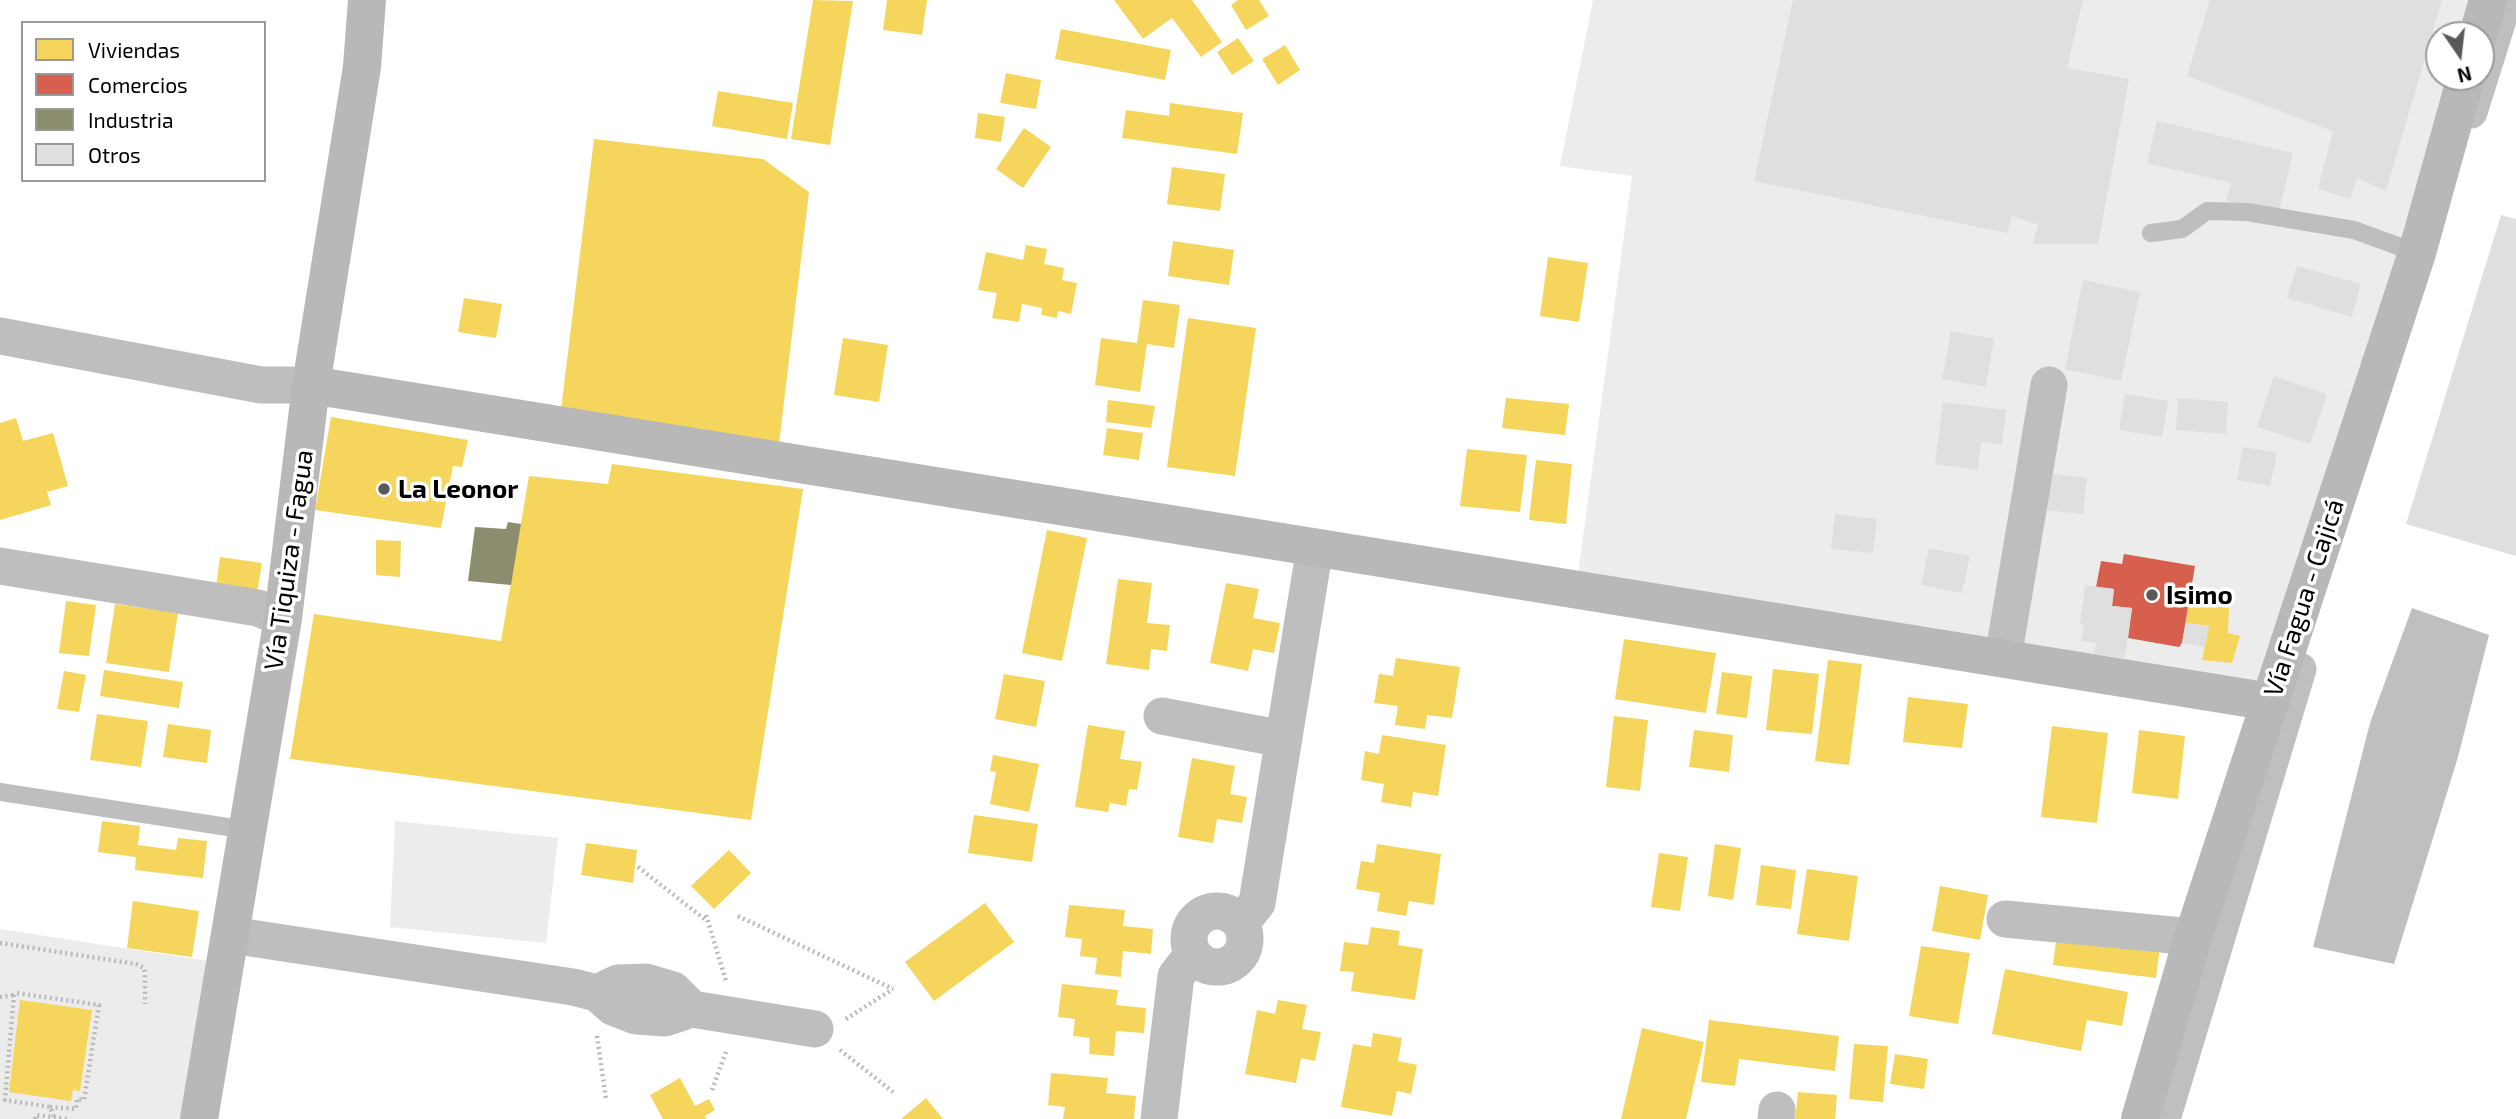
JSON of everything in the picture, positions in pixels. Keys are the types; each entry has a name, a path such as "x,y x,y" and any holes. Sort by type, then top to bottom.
{"street":[{"name":"Vía Tiquiza - Fagua","path":"199,1119 283,618 311,386 362,68 366,0"},
{"path":"2482,21 2488,0"},
{"name":"Vía Fagua - Cajicá","path":"2140,1119 2193,937 2417,253 2462,91"},
{"path":"0,336 261,385 311,386 2270,702"},
{"path":"2003,658 2049,384"},
{"path":"1159,1119 1176,976 1193,954 1208,966 1218,967 1236,960 1245,942 1241,923 1257,903 1315,547"},
{"path":"0,566 258,608 283,618"},
{"path":"1162,716 1283,739"},
{"path":"2005,919 2193,937"},
{"path":"231,935 573,987 597,993 613,1007 636,1016 665,1018 692,1009 819,1032"}],"lane":[{"path":"2151,233 2182,229 2207,211 2247,212 2354,230 2417,253"},
{"path":"0,792 247,830"}],"path":[{"path":"638,867 707,918 730,993 727,1049 712,1090"},
{"path":"738,916 893,989 819,1032 892,1092"},
{"path":"0,943 136,964 144,968 145,1004"},
{"path":"0,997 17,993 99,1005 84,1100 77,1099 76,1108 5,1100 14,995"},
{"path":"597,993 594,1013 606,1099"},
{"path":"50,1107 54,1117"},
{"path":"35,1119 36,1115 67,1119"}],"shaded area":[{"path":"1593,0 2488,0 2482,21 2425,21 2425,91 2462,91 2271,702 1576,589 1632,176 1560,166"},
{"path":"2412,608 2489,635 2458,757 2394,964 2313,947 2370,723"},
{"path":"395,821 558,838 546,943 390,927"},
{"path":"0,929 227,964 202,1119 0,1119"}],"building: Viviendas":[{"path":"813,0 853,1 830,145 791,139"},
{"path":"887,0 927,0 922,35 883,30"},
{"path":"1114,0 1192,0 1222,42 1201,57 1172,18 1143,39"},
{"path":"1238,0 1259,0 1269,16 1246,30 1231,5"},
{"path":"1061,29 1171,50 1165,80 1055,59"},
{"path":"1238,38 1254,61 1232,75 1217,52"},
{"path":"1285,45 1300,70 1278,85 1262,59"},
{"path":"1006,73 1041,80 1036,109 1000,103"},
{"path":"718,91 793,103 787,139 712,126"},
{"path":"1170,103 1243,113 1237,154 1122,138 1126,110 1169,116"},
{"path":"978,113 1005,117 1001,142 975,138"},
{"path":"1024,128 1051,147 1023,188 996,169"},
{"path":"594,139 763,159 809,192 779,444 560,418"},
{"path":"1172,167 1225,174 1220,211 1167,204"},
{"path":"1173,241 1234,250 1229,285 1168,276"},
{"path":"1026,245 1047,249 1044,264 1064,268 1062,280 1077,283 1071,314 1058,311 1057,318 1041,315 1042,308 1022,304 1019,322 992,318 997,293 978,290 986,252 1023,260"},
{"path":"1548,257 1588,263 1579,322 1540,316"},
{"path":"464,298 502,304 496,338 458,332"},
{"path":"1143,300 1180,305 1174,348 1147,344 1140,392 1095,385 1101,338 1137,343"},
{"path":"1188,318 1256,328 1235,476 1167,467"},
{"path":"843,338 888,345 879,402 834,395"},
{"path":"1506,398 1569,404 1565,435 1502,428"},
{"path":"1108,400 1155,406 1151,428 1106,422"},
{"name":"La Leonor","path":"331,417 468,440 462,467 453,466 441,528 315,510"},
{"path":"16,418 23,441 53,433 68,486 47,492 51,505 0,520 0,423"},
{"path":"1107,428 1143,433 1139,460 1103,455"},
{"path":"1467,449 1527,455 1520,512 1460,506"},
{"path":"1536,460 1572,464 1566,524 1529,520"},
{"path":"612,464 803,489 751,820 290,759 314,614 501,641 529,476 608,484"},
{"path":"1047,530 1087,538 1062,661 1022,653"},
{"path":"376,540 401,541 400,577 376,575"},
{"path":"220,557 262,563 257,593 216,587"},
{"path":"1118,579 1152,583 1147,623 1170,625 1167,651 1151,649 1149,670 1106,664"},
{"path":"1226,583 1259,589 1253,618 1280,623 1274,653 1253,649 1248,671 1210,663"},
{"path":"66,601 96,605 89,656 59,653"},
{"path":"2189,601 2229,608 2228,633 2240,636 2232,663 2202,660 2209,626 2186,623"},
{"path":"115,604 178,613 169,672 106,663"},
{"path":"1624,639 1716,653 1706,713 1615,699"},
{"path":"1396,658 1460,667 1452,718 1427,715 1425,729 1395,725 1398,706 1374,703 1379,674 1393,676"},
{"path":"1828,660 1862,664 1849,765 1815,761"},
{"path":"1773,669 1819,674 1812,734 1766,730"},
{"path":"104,670 183,682 179,708 100,696"},
{"path":"64,671 86,675 79,712 57,709"},
{"path":"1722,672 1752,676 1747,718 1716,714"},
{"path":"1004,674 1045,681 1036,727 995,719"},
{"path":"1908,697 1968,704 1962,748 1903,742"},
{"path":"97,714 148,721 141,767 90,760"},
{"path":"1614,716 1648,720 1640,791 1606,787"},
{"path":"168,724 211,730 207,763 163,757"},
{"path":"1088,725 1125,731 1120,759 1142,762 1137,790 1129,789 1126,806 1110,803 1108,812 1075,807"},
{"path":"2052,726 2108,733 2097,823 2041,817"},
{"path":"1694,730 1733,735 1729,772 1689,767"},
{"path":"2139,730 2185,736 2178,799 2132,793"},
{"path":"1382,735 1446,745 1438,796 1413,792 1411,807 1381,802 1384,784 1361,780 1365,751 1379,754"},
{"path":"993,755 1039,764 1029,812 990,804 996,772 990,771"},
{"path":"1192,758 1235,766 1230,794 1247,797 1242,823 1217,819 1213,843 1178,837"},
{"path":"974,815 1038,824 1032,862 968,853"},
{"path":"102,821 140,826 138,845 176,850 178,838 207,841 203,878 135,870 136,857 98,852"},
{"path":"586,843 637,850 633,883 581,875"},
{"path":"1377,844 1441,854 1434,905 1409,901 1406,916 1377,911 1380,893 1356,889 1361,861 1374,863"},
{"path":"1715,844 1741,848 1733,900 1708,896"},
{"path":"729,850 751,873 714,909 691,886"},
{"path":"1659,853 1688,857 1680,911 1651,907"},
{"path":"1761,865 1796,870 1791,909 1756,905"},
{"path":"1807,869 1858,876 1849,941 1797,934"},
{"path":"1940,886 1988,895 1980,940 1932,931"},
{"path":"133,901 199,911 192,957 127,948"},
{"path":"985,903 1014,942 934,1001 905,962"},
{"path":"1069,905 1125,910 1123,926 1153,929 1151,954 1123,951 1121,977 1095,974 1097,958 1080,956 1082,939 1065,937"},
{"path":"1371,927 1400,931 1398,945 1423,949 1415,1000 1351,991 1354,972 1340,971 1344,942 1368,945"},
{"path":"2057,933 2160,946 2156,978 2053,965"},
{"path":"1921,946 1970,953 1958,1024 1909,1016"},
{"path":"2005,969 2128,992 2122,1026 2087,1020 2081,1051 1992,1034"},
{"path":"1062,984 1118,990 1116,1005 1146,1008 1144,1033 1116,1031 1114,1056 1089,1054 1090,1038 1073,1036 1075,1019 1058,1017"},
{"path":"20,1000 92,1010 80,1091 73,1090 71,1101 9,1092"},
{"path":"1278,1000 1307,1005 1302,1029 1321,1032 1315,1061 1301,1058 1296,1083 1245,1074 1257,1010 1275,1014"},
{"path":"1709,1020 1839,1036 1835,1071 1739,1059 1735,1086 1701,1082"},
{"path":"1642,1028 1704,1042 1686,1119 1621,1119"},
{"path":"1373,1033 1402,1038 1398,1061 1417,1065 1411,1094 1397,1091 1392,1116 1341,1107 1353,1044 1371,1047"},
{"path":"1854,1044 1888,1046 1883,1102 1849,1099"},
{"path":"1895,1054 1928,1059 1924,1089 1890,1084"},
{"path":"1051,1073 1108,1078 1106,1093 1136,1096 1134,1119 1063,1119 1065,1107 1048,1105"},
{"path":"680,1078 695,1106 709,1099 715,1110 705,1116 706,1119 663,1119 650,1095"},
{"path":"1798,1092 1837,1095 1835,1119 1795,1119"},
{"path":"926,1098 943,1119 901,1119"}],"building: Comercios":[{"name":"Isimo","path":"2124,554 2195,566 2182,643 2179,647 2128,638 2132,608 2112,606 2114,589 2096,587 2101,561 2122,564"}],"building: Industria":[{"path":"508,522 521,524 511,585 468,581 475,527 506,529"}],"building: Otros":[{"path":"1793,0 2083,0 2067,68 2129,79 2098,244 2033,244 2038,225 2012,216 2007,233 1754,181"},
{"path":"2210,0 2442,0 2436,21 2425,21 2425,58 2386,191 2357,178 2350,199 2318,189 2333,131 2187,76"},
{"path":"2157,121 2293,153 2279,212 2226,201 2231,183 2147,163"},
{"path":"2501,215 2516,219 2516,556 2406,524"},
{"path":"2297,266 2361,284 2352,317 2287,298"},
{"path":"2083,280 2140,292 2121,381 2065,369"},
{"path":"1951,331 1994,339 1986,387 1942,379"},
{"path":"2274,376 2327,394 2310,444 2257,427"},
{"path":"2125,394 2168,401 2162,437 2119,430"},
{"path":"2178,398 2228,402 2226,434 2176,430"},
{"path":"1943,402 2006,410 2002,445 1981,442 1978,470 1935,464"},
{"path":"2243,447 2277,453 2270,486 2237,480"},
{"path":"2048,473 2087,478 2083,514 2043,510"},
{"path":"1835,514 1877,519 1873,553 1831,549"},
{"path":"1929,548 1970,556 1962,593 1921,585"},
{"path":"2085,585 2114,589 2112,606 2132,608 2125,658 2094,654 2096,643 2081,641 2084,625 2080,624"},
{"path":"2186,623 2209,626 2205,647 2182,643"}],"waterway":[{"path":"2471,112 2504,7"},
{"path":"2164,1119 2300,669"}],"place":[{"name":"La Leonor","path":"384,489"},
{"name":"Isimo","path":"2152,595"}]}
